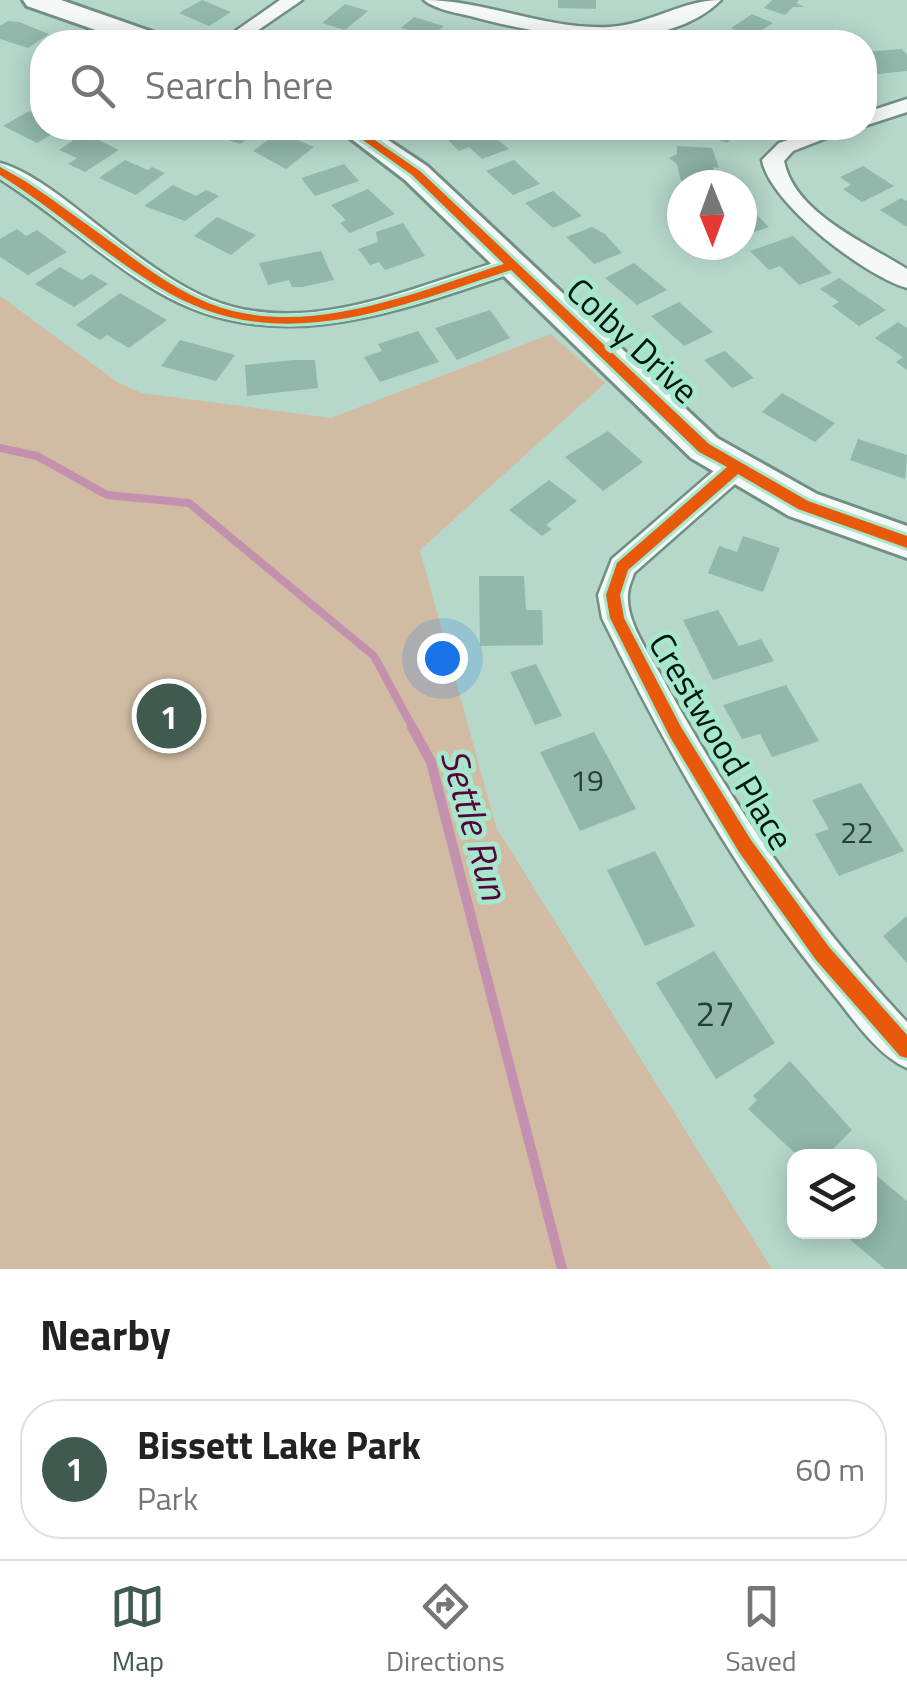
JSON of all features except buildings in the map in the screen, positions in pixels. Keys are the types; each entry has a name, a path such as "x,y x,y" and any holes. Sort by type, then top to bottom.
{"street":[{"path":"36,0 120,30"},
{"path":"247,30 293,0"},
{"path":"433,0 524,27 565,30"},
{"path":"623,30 673,21 712,0"},
{"path":"877,115 907,105"},
{"name":"Colby Drive","path":"369,140 416,172 693,439 734,469 838,520 907,542"},
{"path":"810,140 778,152 772,164 775,179 805,210 907,280"},
{"path":"0,170 164,285 209,308 253,320 301,322 350,316 511,266"},
{"name":"Crestwood Place","path":"734,469 718,478 622,567 613,595 617,618 691,754 810,942 907,1049"}],"shaded area":[{"path":"0,296 120,384 142,393 331,418 551,334 605,383 420,550 496,827 772,1269 0,1269"}],"waterway":[{"name":"Settle Run","path":"0,448 37,456 107,495 189,503 374,656 414,730"},
{"name":"Settle Run","path":"412,727 431,762 562,1269"}],"cycle path":[{"path":"368,140 416,173 704,448 803,505 907,542"},
{"path":"0,170 162,284 204,306 248,318 291,321 335,317 511,266"},
{"path":"734,469 622,567 613,595 617,618 676,732 745,846 822,953 907,1049"}],"place":[{"name":"Bissett Lake Park","path":"169,716"}]}
